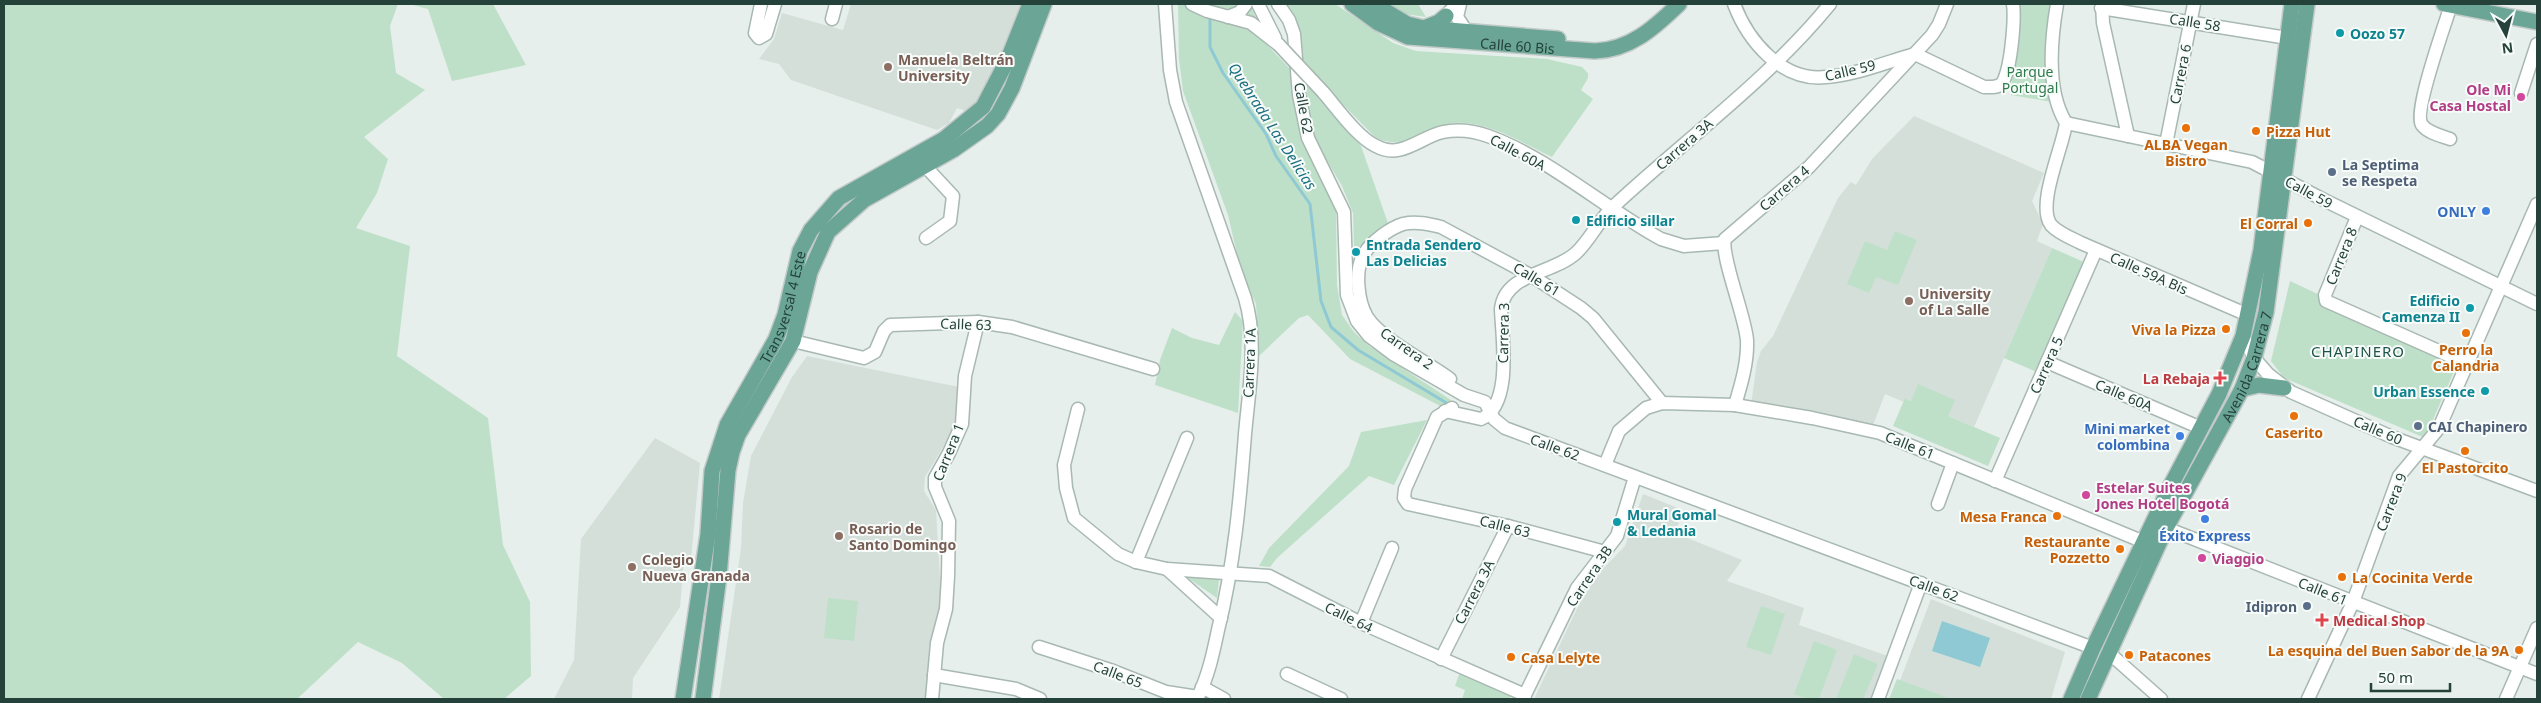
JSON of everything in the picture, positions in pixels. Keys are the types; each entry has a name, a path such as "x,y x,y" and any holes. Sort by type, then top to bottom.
{"main road":[{"name":"Transversal 4 Este","path":"683,699 708,534 712,471 716,454 727,425 776,339 785,315 800,251 811,230 839,198 944,139 983,107 1008,59 1030,4"},
{"name":"Transversal 4 Este","path":"703,699 719,576 728,470 732,452 738,435 793,341 810,272 828,232 864,200 977,135 998,114 1012,88 1044,4"},
{"name":"Calle 60 Bis","path":"1352,4 1378,23 1408,37 1446,29 1592,42 1613,41 1629,33 1671,4"},
{"name":"Calle 60 Bis","path":"1374,4 1402,21 1424,28 1446,29 1607,50 1631,43 1658,24 1671,4"},
{"name":"Avenida Carrera 7","path":"2088,699 2166,528 2242,389 2254,358 2266,312 2292,4"},
{"name":"Avenida Carrera 7","path":"2071,699 2093,648 2144,542 2219,394 2243,336 2278,176 2307,4"},
{"path":"2447,4 2537,22"},
{"path":"2242,389 2259,385 2284,388"}],"street":[{"path":"761,4 755,33 760,38 766,34 775,4"},
{"path":"832,20 836,4"},
{"name":"Carrera 1A","path":"1165,4 1170,70 1176,102 1245,298 1251,327 1250,374 1238,513 1230,572 1221,618 1199,695"},
{"name":"Calle 60A","path":"1192,4 1207,12 1251,23 1279,45 1376,147 1391,151 1400,150 1442,132 1454,130 1478,132 1528,155 1649,232 1672,244 1696,247 1724,243"},
{"path":"1228,17 1240,12 1246,4"},
{"name":"Calle 60A","path":"1258,4 1279,45"},
{"name":"Calle 62","path":"1278,4 1292,26 1304,123 1316,154 1344,212 1347,295 1357,321 1369,336 1393,354 1464,395 1478,399 1488,405 1494,419 1505,428 2093,648"},
{"path":"1446,29 1459,4"},
{"path":"1459,4 1457,17 1467,32"},
{"name":"Calle 59","path":"1734,4 1745,27 1776,63 1804,76 1827,77 1915,54"},
{"name":"Carrera 3A","path":"1532,276 1560,265 1583,246 1612,208 1776,63 1830,4"},
{"name":"Carrera 4","path":"1724,243 1729,234 1822,154 1915,54 1939,24 1947,4"},
{"path":"1915,54 1984,87 1993,88 1999,86 2007,74 2014,4"},
{"path":"2057,4 2053,73 2058,110 2066,123"},
{"name":"Carrera 6","path":"2166,144 2194,4"},
{"path":"2447,4 2420,117 2421,124 2427,130 2450,139"},
{"path":"2102,6 2128,136"},
{"name":"Calle 58","path":"2102,6 2288,38"},
{"path":"2521,93 2537,44"},
{"name":"Calle 59","path":"2066,123 2245,160 2537,304"},
{"name":"Calle 59A Bis","path":"2066,123 2046,205 2046,213 2052,226 2096,250 2248,315"},
{"path":"925,166 953,196 950,222 926,238"},
{"name":"Carrera 9","path":"2308,699 2353,602 2399,476 2411,459 2423,449 2439,428 2537,204"},
{"name":"Carrera 8","path":"2357,216 2325,295 2328,303 2468,364"},
{"name":"Calle 61","path":"1403,224 1426,223 1441,227 1565,296 1593,318 1662,403"},
{"name":"Carrera 2","path":"1403,224 1384,235 1364,254 1360,264 1359,291 1366,316 1384,334 1455,383 1464,395"},
{"path":"1724,243 1725,256 1742,309 1747,340 1744,369 1735,405"},
{"name":"Carrera 5","path":"1995,480 2096,250"},
{"name":"Carrera 3","path":"1492,412 1500,400 1502,376 1502,300 1510,287 1532,276"},
{"name":"Calle 63","path":"793,341 864,358 875,352 884,330 890,325 978,322 1012,327 1153,369"},
{"name":"Carrera 1","path":"932,699 937,643 946,609 948,576 948,521 935,487 935,478 962,424 965,376 978,322"},
{"name":"Calle 60","path":"2243,336 2254,358 2284,388 2423,449 2537,491"},
{"name":"Calle 60A","path":"2047,362 2201,428"},
{"name":"Carrera 3","path":"1445,411 1478,399 1492,391 1502,376"},
{"name":"Calle 61","path":"1605,465 1615,438 1623,427 1646,408 1662,403 1735,405 1812,418 1880,433 2144,542"},
{"name":"Calle 64","path":"1078,409 1064,465 1066,488 1074,518 1118,554 1136,562 1167,569 1268,576 1361,624 1524,697"},
{"path":"1445,411 1481,419 1492,412"},
{"name":"Calle 63","path":"1445,411 1437,417 1429,435 1406,489 1406,501 1411,505 1508,526 1605,552"},
{"path":"1136,562 1187,438"},
{"path":"1938,504 1953,463"},
{"name":"Carrera 3B","path":"1524,697 1577,588 1605,552 1620,527 1635,477"},
{"name":"Carrera 3A","path":"1441,659 1508,526"},
{"name":"Calle 61","path":"2166,528 2537,674"},
{"path":"1361,624 1392,548"},
{"name":"Calle 64","path":"1167,569 1221,618"},
{"path":"1878,699 1921,583"},
{"path":"2506,699 2537,628"},
{"name":"Calle 65","path":"1039,647 1113,671 1152,688 1224,699"},
{"path":"2108,652 2161,699"},
{"path":"1287,674 1341,699"},
{"path":"934,675 1016,689 1040,699"}],"shaded area":[{"name":"Manuela Beltrán University","path":"851,4 1023,4 1004,53 997,59 988,90 969,112 957,108 949,123 937,130 791,80 779,64 759,59 774,39 782,13 843,30"},
{"name":"University of La Salle","path":"1914,116 2044,173 2032,201 2043,224 2037,241 2052,248 1974,427 1905,398 1904,402 1885,394 1873,425 1751,405 1757,362 1761,351 1773,336 1838,198 1851,182 1856,185 1872,159"},
{"name":"Rosario de Santo Domingo","path":"807,356 959,387 954,429 925,477 924,491 936,510 941,595 939,617 929,646 926,699 719,699 741,548 743,503 751,456 792,377"},
{"name":"Colegio Nueva Granada","path":"655,438 700,463 691,559 684,561 680,607 633,678 632,699 554,699 574,660 581,539"},
{"path":"1643,494 1683,510 1675,533 1742,560 1727,581 1804,608 1799,625 1888,656 1870,699 1534,699 1582,598 1601,571 1625,546"},
{"path":"1931,599 2065,652 2051,699 1893,699"}],"green space":[{"path":"4,4 398,4 390,26 396,73 425,90 364,137 388,159 377,193 356,228 410,246 397,356 488,418 503,545 530,602 531,676 504,699 444,699 402,663 358,642 297,699 4,699"},
{"path":"409,4 493,4 526,65 452,81 428,9"},
{"path":"1178,4 1250,4 1268,46 1292,71 1294,102 1300,128 1336,212 1337,285 1342,315 1354,332 1369,346 1451,400 1446,409 1350,359 1308,315 1299,318 1259,356 1256,304 1241,271 1228,215 1183,91 1179,59"},
{"path":"1283,4 1335,4 1393,43 1416,51 1547,59 1582,67 1588,73 1588,78 1581,90 1593,99 1552,157 1502,133 1475,124 1449,124 1406,141 1387,141 1376,138 1302,63"},
{"path":"1388,4 1418,4 1426,17 1405,14"},
{"name":"Parque Portugal","path":"2017,4 2052,4 2052,102 2011,95"},
{"path":"1306,85 1328,106 1361,146 1389,226 1374,234 1361,249 1354,246 1353,213 1342,186 1314,139 1307,109"},
{"path":"1895,231 1917,240 1898,285 1876,277 1869,293 1847,284 1865,241 1887,250"},
{"path":"2052,248 2084,262 2037,372 2004,358"},
{"path":"2290,281 2459,360 2425,438 2284,378 2271,361"},
{"path":"1235,312 1243,321 1238,413 1155,385 1160,360 1172,328 1192,338 1219,345"},
{"path":"1918,384 1955,400 1948,416 2000,438 1988,466 1893,426 1905,398 1911,401"},
{"path":"1427,420 1394,485 1369,476 1277,558 1270,567 1259,566 1269,548 1349,466 1361,432"},
{"path":"1185,576 1219,579 1217,598"},
{"path":"828,598 858,601 854,641 824,638"},
{"path":"1761,606 1785,614 1771,655 1746,647"},
{"path":"1814,641 1837,650 1819,699 1808,699 1794,694"},
{"path":"1854,654 1878,664 1863,699 1836,699"},
{"path":"1461,669 1512,694 1510,699 1462,699 1465,690 1455,686"},
{"path":"1897,679 1949,698 1949,699 1889,699"}],"water":[{"path":"1942,621 1990,638 1980,667 1932,651"}],"waterway":[{"name":"Quebrada Las Delicias","path":"1210,14 1210,47 1223,73 1266,134 1276,156 1310,204 1321,301 1331,327 1358,350 1450,405"}],"place":[{"name":"Oozo 57","path":"2340,33"},
{"name":"Manuela Beltrán University","path":"888,67"},
{"name":"Ole Mi Casa Hostal","path":"2521,97"},
{"name":"ALBA Vegan Bistro","path":"2186,128"},
{"name":"Pizza Hut","path":"2256,131"},
{"name":"La Septima se Respeta","path":"2332,172"},
{"name":"ONLY","path":"2486,211"},
{"name":"Edificio sillar","path":"1576,220"},
{"name":"El Corral","path":"2308,223"},
{"name":"Entrada Sendero Las Delicias","path":"1356,252"},
{"name":"University of La Salle","path":"1909,301"},
{"name":"Edificio Camenza II","path":"2470,308"},
{"name":"Viva la Pizza","path":"2226,329"},
{"name":"Perro la Calandria","path":"2466,333"},
{"name":"La Rebaja","path":"2220,378"},
{"name":"Urban Essence","path":"2485,391"},
{"name":"Caserito","path":"2294,416"},
{"name":"CAI Chapinero","path":"2418,426"},
{"name":"Mini market colombina","path":"2180,436"},
{"name":"El Pastorcito","path":"2465,451"},
{"name":"Estelar Suites Jones Hotel Bogotá","path":"2086,495"},
{"name":"Mesa Franca","path":"2057,516"},
{"name":"Éxito Express","path":"2205,519"},
{"name":"Mural Gomal & Ledania","path":"1617,522"},
{"name":"Rosario de Santo Domingo","path":"839,536"},
{"name":"Restaurante Pozzetto","path":"2120,549"},
{"name":"Viaggio","path":"2202,558"},
{"name":"Colegio Nueva Granada","path":"632,567"},
{"name":"La Cocinita Verde","path":"2342,577"},
{"name":"Idipron","path":"2307,606"},
{"name":"Medical Shop","path":"2322,620"},
{"name":"La esquina del Buen Sabor de la 9A","path":"2519,650"},
{"name":"Patacones","path":"2129,655"},
{"name":"Casa Lelyte","path":"1511,657"}],"district":[{"name":"CHAPINERO","path":"2358,351"}]}
